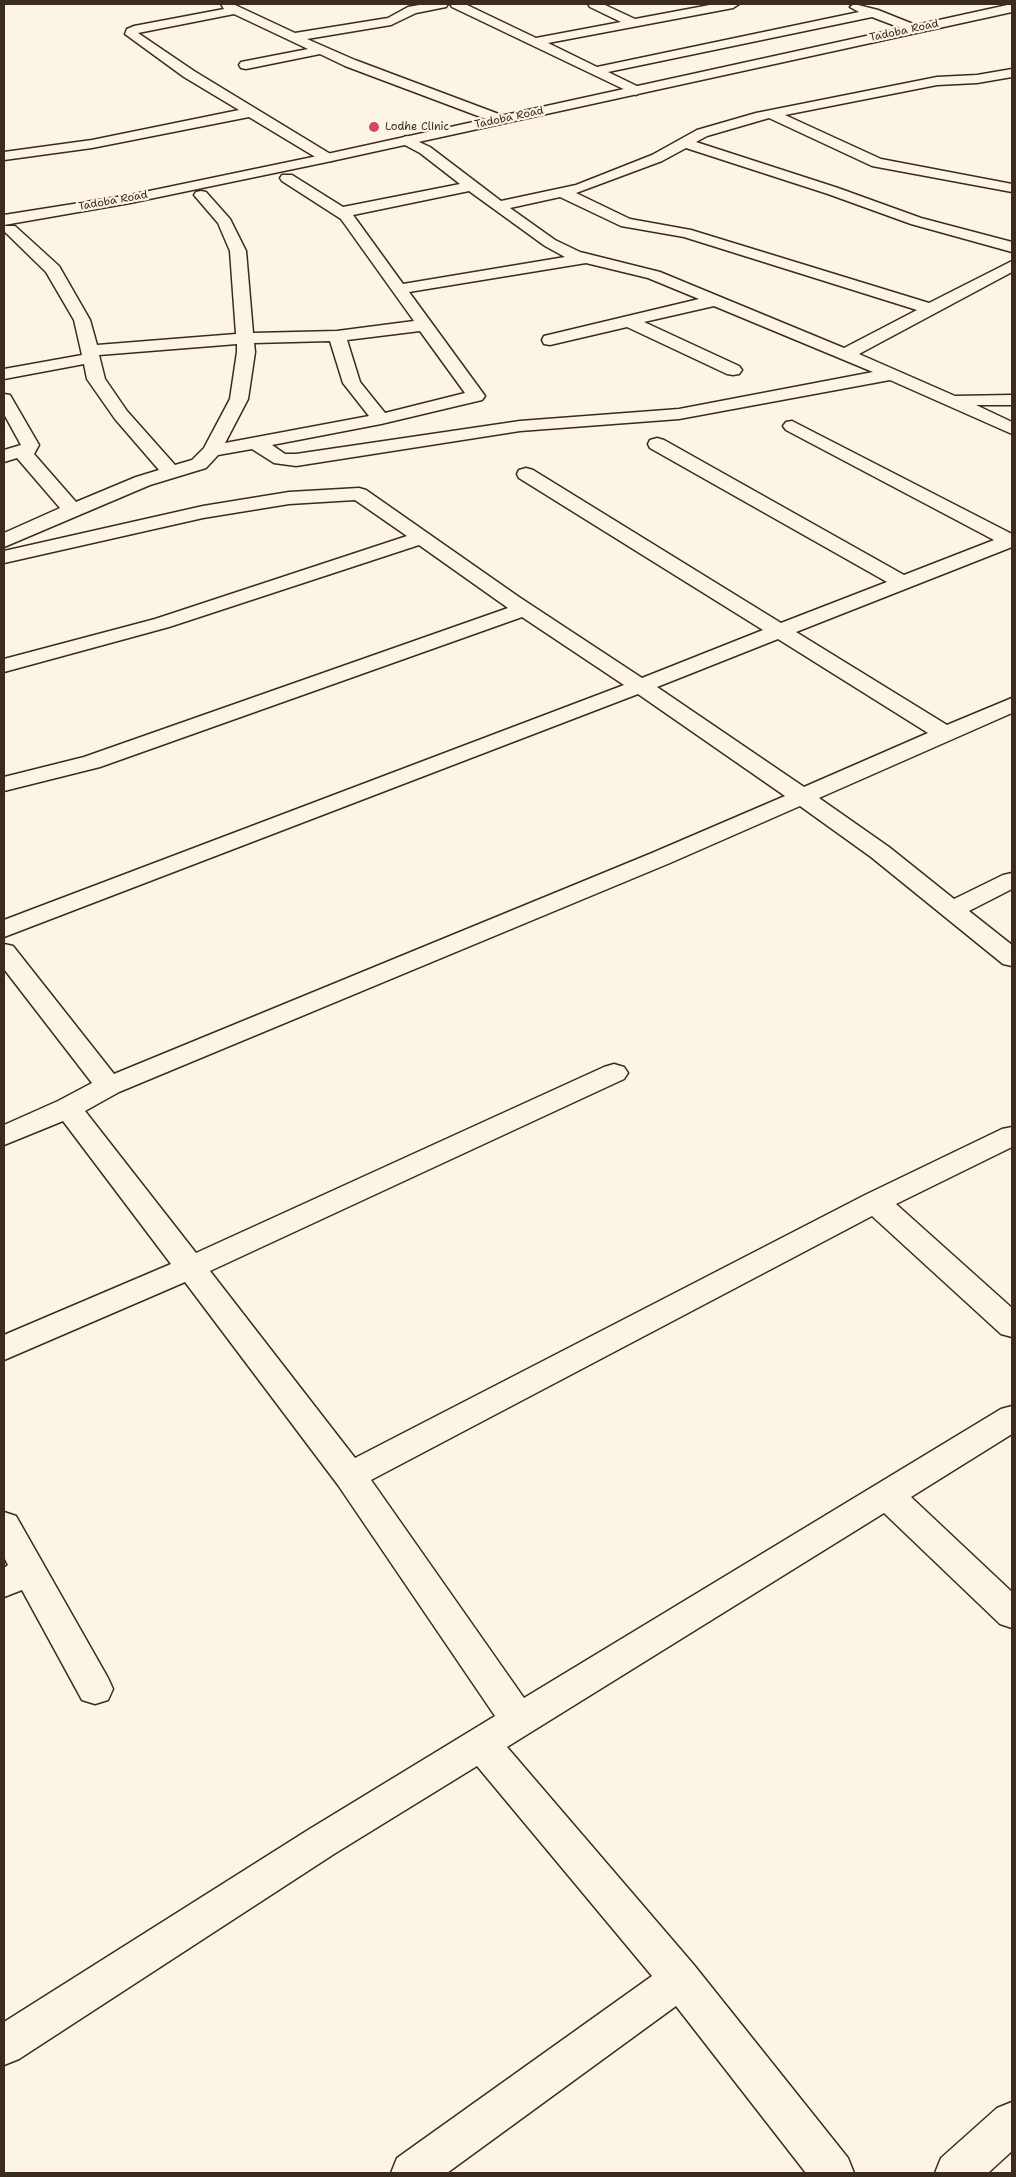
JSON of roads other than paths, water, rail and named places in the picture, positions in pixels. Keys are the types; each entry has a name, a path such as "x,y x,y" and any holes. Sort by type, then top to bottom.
{"street":[{"path":"295,38 391,21 412,10 442,4"},
{"path":"456,4 636,91"},
{"path":"594,4 634,23"},
{"path":"848,4 914,29"},
{"path":"535,42 634,23 706,6 731,10"},
{"path":"327,158 189,74 131,34 131,32 232,7 350,63 499,119"},
{"name":"Tadoba Road","path":"6,226 327,158 1012,8"},
{"path":"596,72 874,13"},
{"path":"755,26 772,34"},
{"path":"246,65 321,50"},
{"path":"498,206 580,188 657,158 702,133 771,114 937,80 976,80 1012,73"},
{"path":"4,156 92,144 252,112"},
{"path":"771,114 877,162 1012,188"},
{"path":"406,140 425,150 498,206 550,242 574,255 654,274 846,354 1012,429"},
{"name":"Tadoba Road","path":"6,226 202,195 471,141"},
{"path":"685,143 916,221 1012,247"},
{"path":"212,451 381,419 476,396 343,212 287,178"},
{"path":"343,212 471,186"},
{"path":"562,192 626,223 686,232 932,309"},
{"path":"4,541 23,530 143,481 199,464 212,451 239,399 246,352 238,251 225,222 202,195"},
{"path":"6,226 53,269 82,320 96,379 121,415 171,472"},
{"path":"400,289 587,258"},
{"path":"846,354 1012,266"},
{"path":"550,340 716,300"},
{"path":"628,321 733,370"},
{"path":"4,374 91,354 245,338 337,336 426,325"},
{"path":"337,336 352,383 381,419"},
{"path":"254,442 281,458 296,460 520,426 679,414 892,374"},
{"path":"4,399 30,445 27,450 13,454"},
{"path":"950,400 1012,400"},
{"path":"792,426 1011,541"},
{"path":"657,444 903,583"},
{"path":"13,454 72,510"},
{"path":"526,474 945,734"},
{"path":"4,557 204,512 289,498 359,494 880,852 1012,958"},
{"path":"4,666 162,624 422,538"},
{"path":"4,930 640,686 1011,541"},
{"path":"4,784 92,762 524,609"},
{"path":"4,1136 68,1108 109,1086 660,858 1012,706"},
{"path":"951,910 1012,880"},
{"path":"4,952 109,1086"},
{"path":"4,1348 190,1268 614,1073"},
{"path":"68,1108 350,1476 519,1721"},
{"path":"350,1476 875,1202 1012,1136"},
{"path":"875,1202 1012,1326"},
{"path":"4,2046 321,1842 1012,1418"},
{"path":"887,1495 1012,1614"},
{"path":"4,1526 17,1577 94,1689"},
{"path":"482,1744 680,1979 833,2173"},
{"path":"412,2173 680,1979"},
{"path":"956,2173 1012,2123"}],"place":[{"name":"Lodhe Clinic","path":"374,127"}]}
